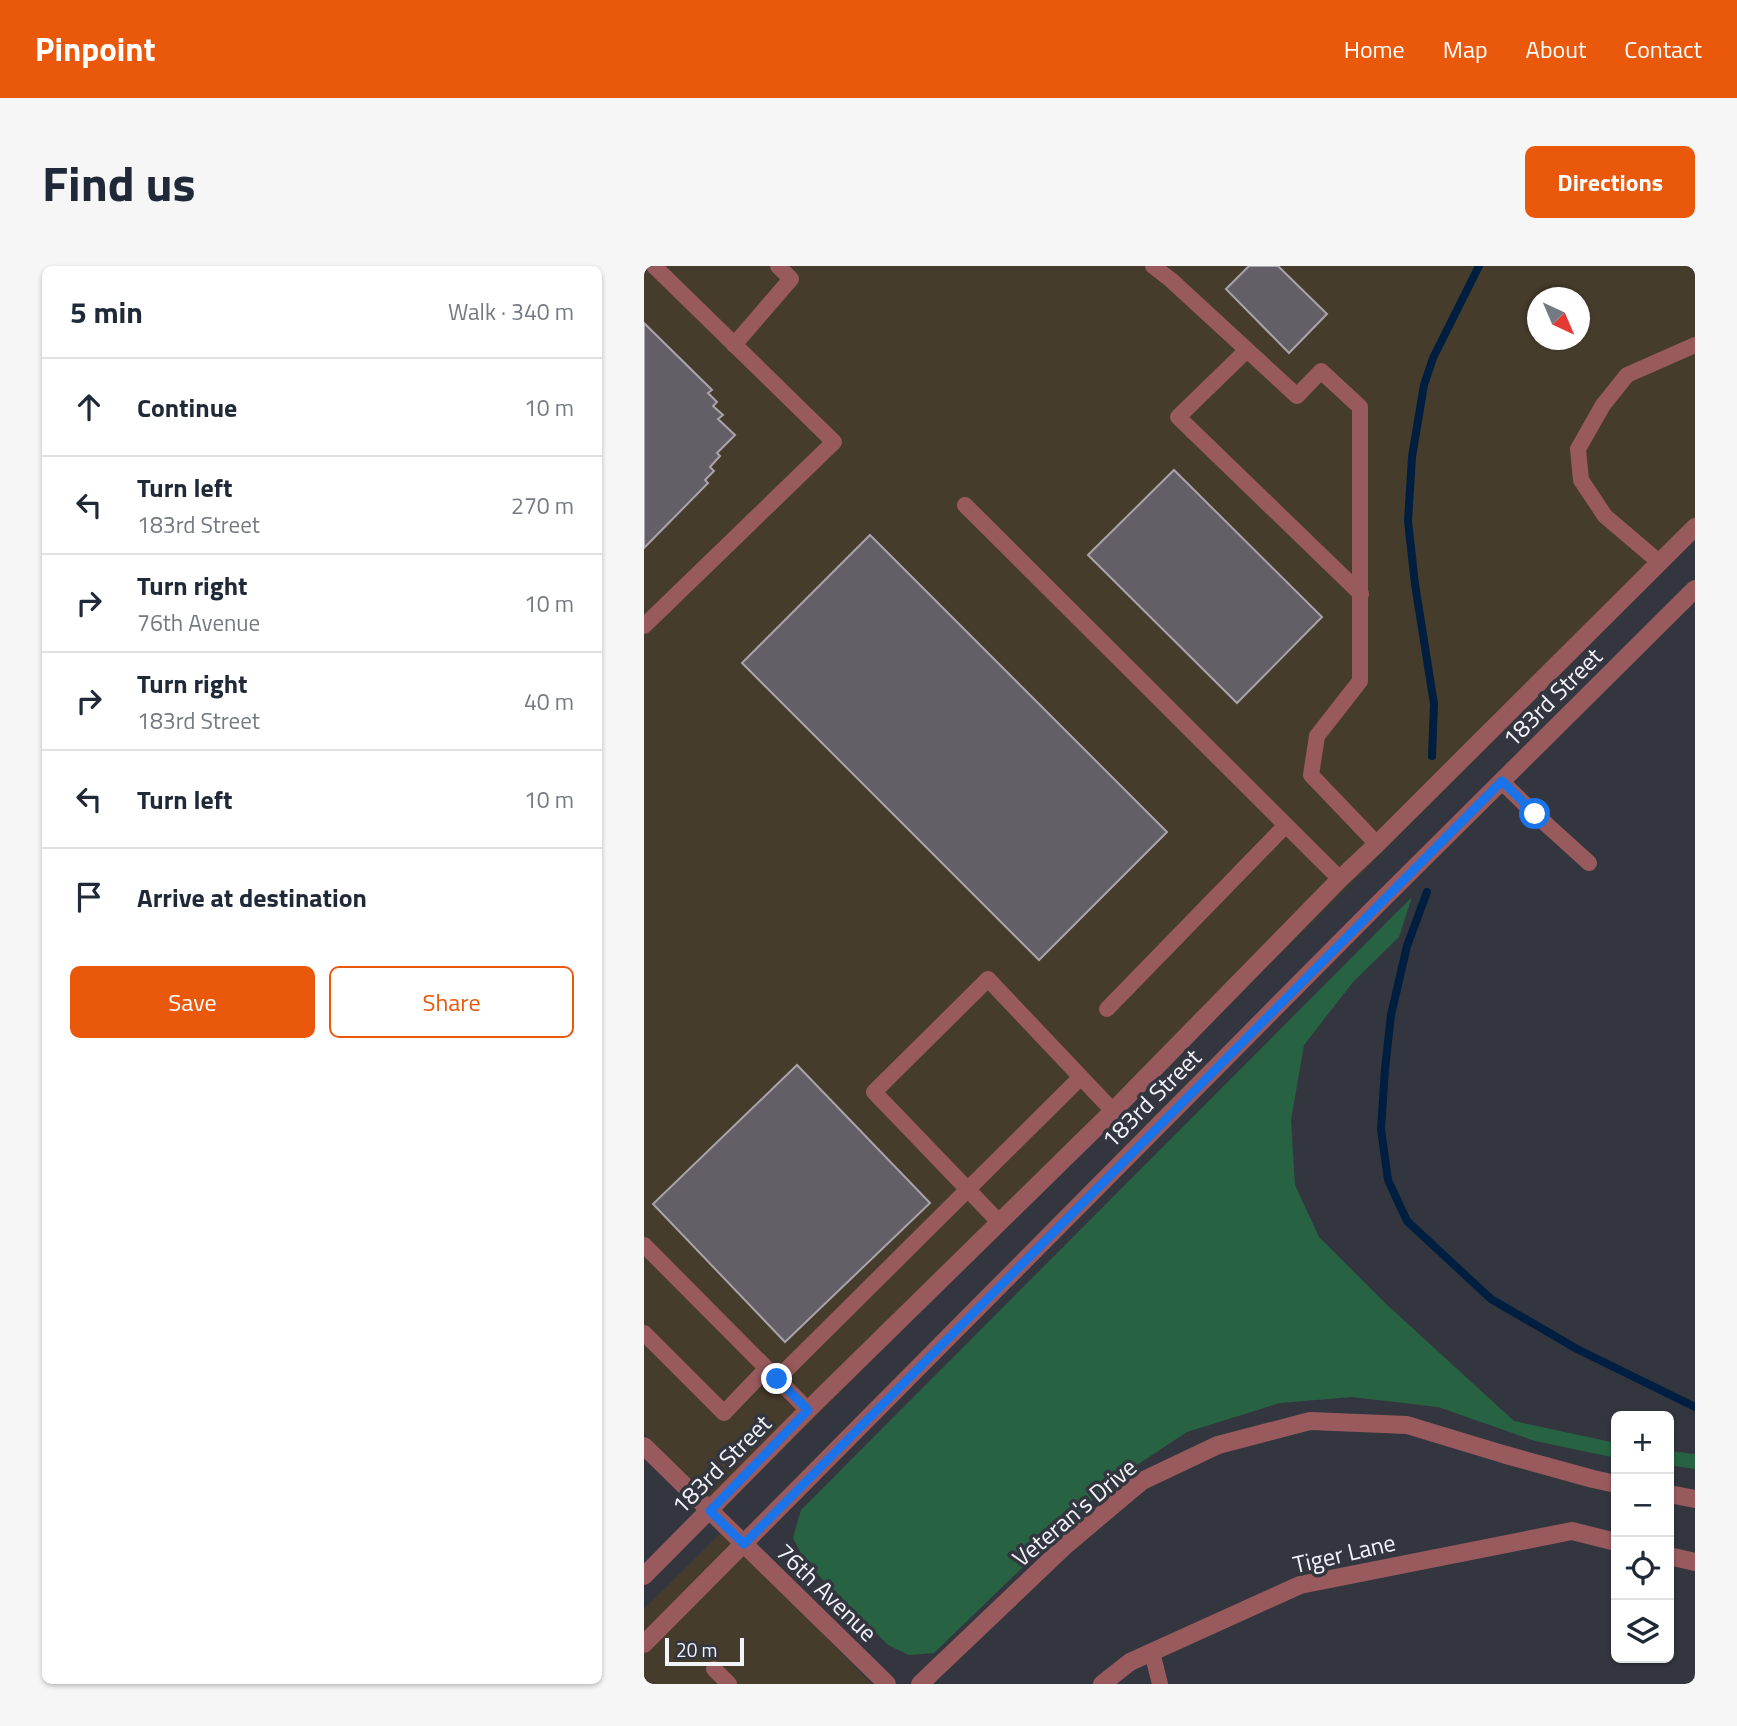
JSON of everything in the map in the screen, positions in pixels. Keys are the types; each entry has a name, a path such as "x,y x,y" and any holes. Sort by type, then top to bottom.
{"street":[{"name":"183rd Street","path":"644,1576 1695,527"},
{"name":"183rd Street","path":"644,1644 1695,589"},
{"name":"Veteran's Drive","path":"920,1684 1066,1545 1142,1481 1218,1444 1310,1421 1407,1426 1611,1483"},
{"name":"76th Avenue","path":"644,1446 887,1684"},
{"path":"1674,1495 1695,1499"},
{"name":"Tiger Lane","path":"1102,1684 1130,1662 1300,1585 1572,1531 1611,1541"},
{"path":"1674,1557 1695,1562"}],"lane":[{"path":"644,626 834,442 654,266"},
{"path":"734,345 791,279 778,266"},
{"path":"1153,266 1297,396 1321,371 1360,407 1360,681 1317,736 1311,775 1377,844"},
{"path":"1659,562 1605,516 1581,480 1578,449 1603,405 1627,375 1695,345"},
{"path":"1247,350 1178,417 1361,594"},
{"path":"965,505 1340,879"},
{"path":"1502,781 1589,863"},
{"path":"1107,1009 1286,825"},
{"path":"999,1222 874,1092 988,979 1112,1111"},
{"path":"644,1333 724,1413 771,1374 1081,1077"},
{"path":"644,1245 808,1410"},
{"path":"1152,1652 1160,1684"},
{"path":"714,1669 729,1684"}],"shaded area":[{"path":"644,266 1695,266 1695,540 722,1510 644,1433"},
{"path":"722,1532 872,1684 644,1684 644,1609"}],"green space":[{"path":"1412,897 1399,937 1353,982 1304,1045 1291,1120 1295,1185 1319,1237 1385,1303 1514,1421 1611,1442 1611,1457 1535,1441 1438,1407 1352,1397 1280,1403 1187,1432 1111,1482 934,1653 909,1655 888,1645 806,1563 793,1538 801,1510"},
{"path":"1674,1452 1695,1454 1695,1469 1674,1466"}],"building":[{"path":"1249,266 1278,266 1327,314 1289,353 1226,289"},
{"path":"644,323 712,390 708,393 717,402 713,406 723,415 718,419 735,435 717,453 720,456 710,467 714,471 705,480 708,483 644,548"},
{"path":"1174,470 1322,617 1237,703 1088,555"},
{"path":"870,535 1167,832 1039,960 742,663"},
{"path":"797,1065 930,1203 785,1342 653,1204"}],"waterway":[{"path":"1432,756 1434,704 1408,521 1412,457 1424,385 1433,358 1479,266"},
{"path":"1427,892 1407,946 1391,1015 1381,1129 1388,1180 1407,1221 1491,1299 1577,1349 1695,1407"}],"route":[{"path":"777,1379 808,1410 710,1511 744,1544 1502,781 1535,814"}]}
